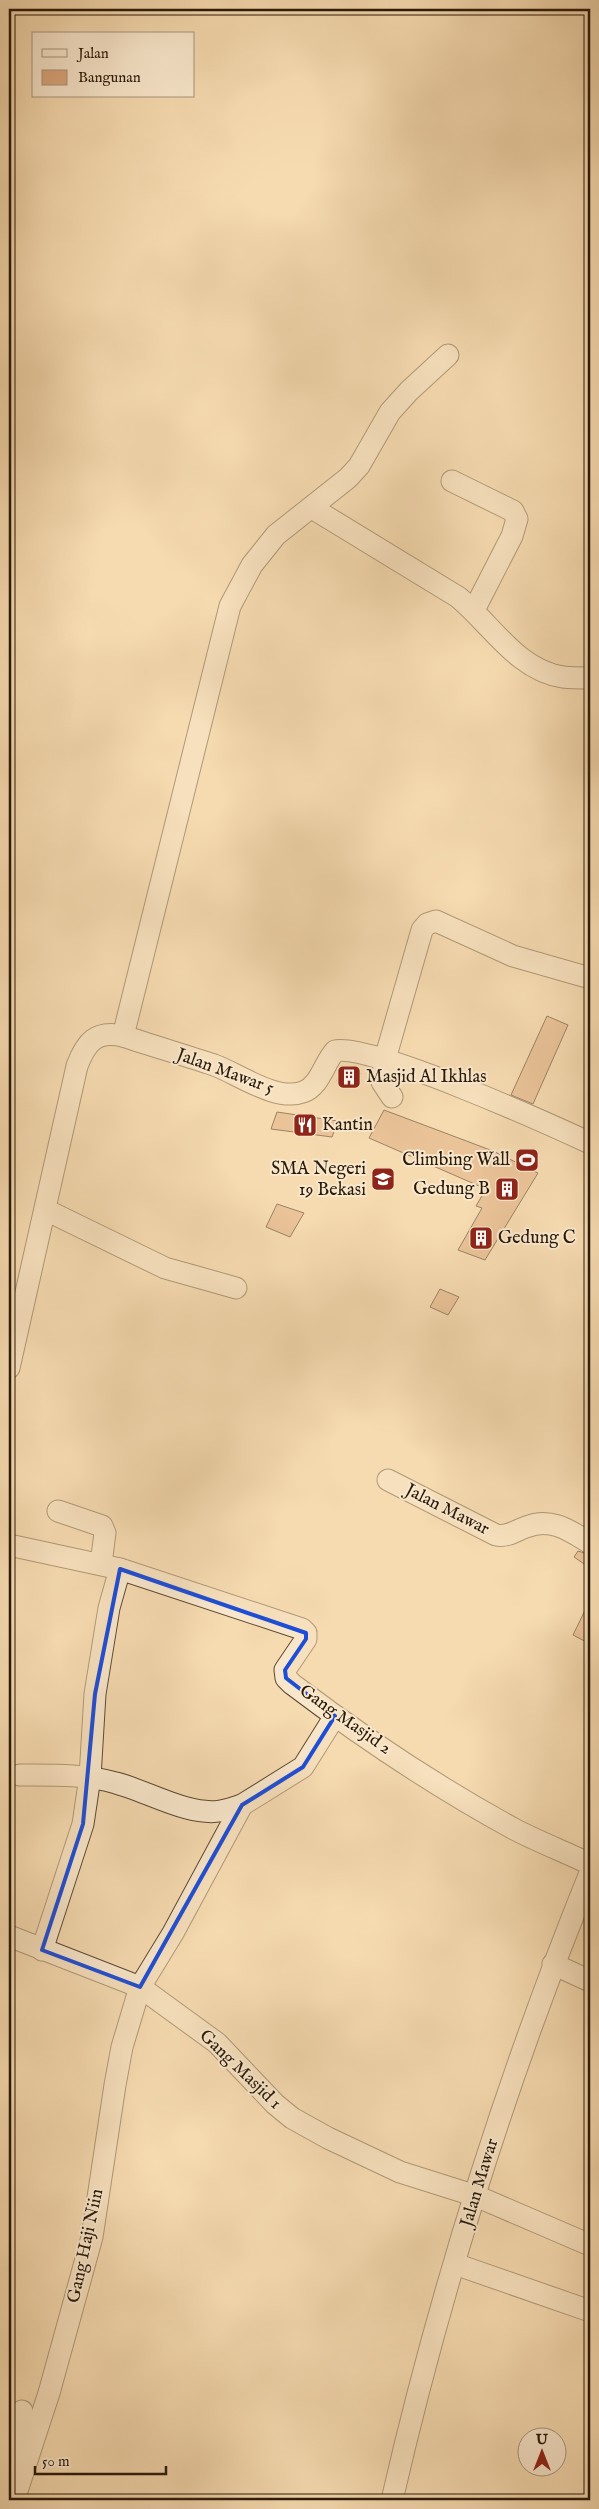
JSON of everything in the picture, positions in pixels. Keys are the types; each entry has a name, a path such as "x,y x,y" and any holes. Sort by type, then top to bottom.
{"street":[{"path":"9,1368 83,1050 94,1039 109,1033 123,1036 230,606 252,565 276,535 348,478 359,466 390,412 409,391 448,355"},
{"path":"452,481 513,511 516,519 512,536 474,610"},
{"path":"312,508 432,579 474,610 498,637 539,670 562,677 590,678"},
{"path":"392,1097 382,1082 385,1059 422,930 431,922 452,928 513,956 590,978"},
{"name":"Jalan Mawar 5","path":"123,1036 222,1068 272,1090 294,1094 304,1092 312,1086 335,1051 348,1050 385,1059 485,1108 535,1117 590,1144"},
{"path":"46,1210 165,1268 236,1288"},
{"name":"Jalan Mawar","path":"388,1480 496,1534 509,1534 527,1526 554,1523 590,1543"},
{"path":"42,1950 83,1824 90,1777 95,1694 109,1608 111,1567 102,1526 58,1511"},
{"name":"Gang Masjid 2","path":"9,1545 111,1567 302,1629 306,1633 306,1639 285,1670 286,1678 335,1716 483,1810 516,1829 590,1864"},
{"path":"20,1775 90,1777 117,1783 182,1806 219,1812 242,1805 303,1767 335,1716"},
{"name":"Gang Haji Niin","path":"14,2500 51,2384 92,2237 122,2047 140,1987 174,1933 242,1805"},
{"name":"Jalan Mawar","path":"392,2500 420,2388 455,2264 522,2050 553,1964 590,1873"},
{"name":"Gang Masjid 1","path":"9,1936 140,1987 217,2043 275,2104 292,2118 328,2138 400,2172 476,2196 590,2245"},
{"path":"553,1964 590,1981"},
{"path":"455,2264 590,2311"},
{"path":"9,2455 22,2411"}],"highlighted area":[{"path":"120,1569 306,1633 306,1639 285,1670 286,1678 335,1716 303,1767 242,1805 140,1987 42,1950 83,1824 95,1694"}],"building":[{"path":"547,1016 568,1025 533,1104 511,1095"},
{"name":"Masjid Al Ikhlas","path":"343,1068 361,1073 355,1087 337,1081"},
{"path":"384,1110 493,1151 538,1173 485,1260 458,1250 482,1208 476,1206 486,1189 369,1138"},
{"name":"Kantin","path":"277,1112 338,1121 332,1137 271,1129"},
{"path":"277,1204 304,1213 290,1237 266,1227"},
{"path":"440,1289 459,1297 448,1315 430,1307"},
{"path":"578,1551 590,1555 590,1568 574,1557"},
{"path":"590,1600 590,1644 573,1635"}],"place":[{"name":"Masjid Al Ikhlas","path":"349,1077"},
{"name":"Kantin","path":"305,1125"},
{"name":"Climbing Wall","path":"527,1160"},
{"name":"SMA Negeri 19 Bekasi","path":"383,1179"},
{"name":"Gedung B","path":"507,1189"},
{"name":"Gedung C","path":"481,1238"}]}
